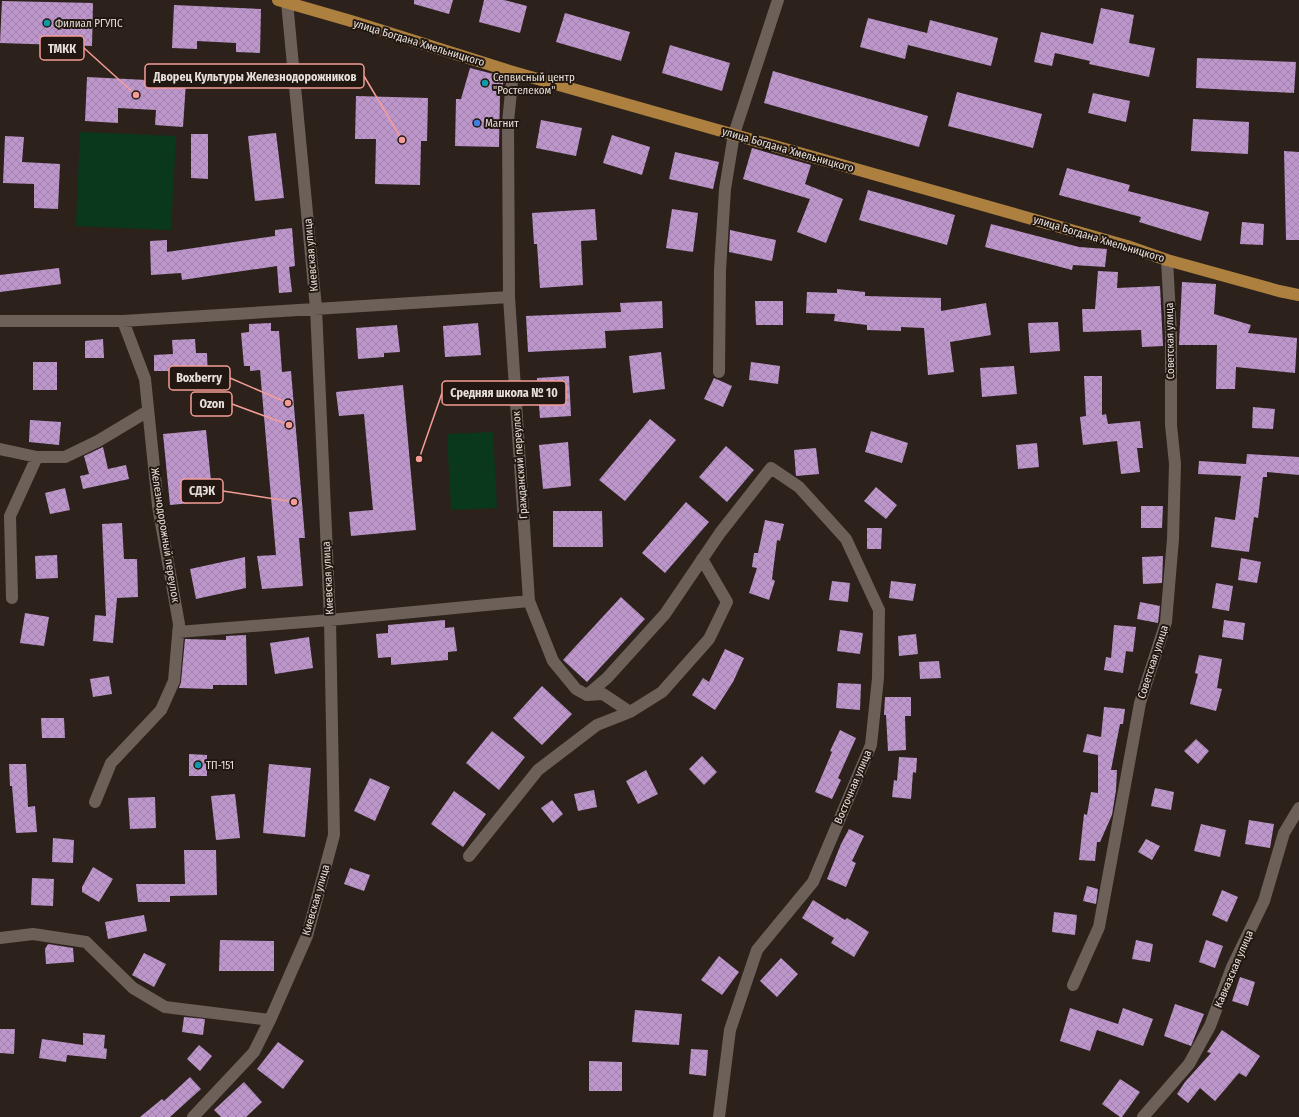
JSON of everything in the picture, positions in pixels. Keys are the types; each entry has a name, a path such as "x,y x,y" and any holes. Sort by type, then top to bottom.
{"main road":[{"name":"улица Богдана Хмельницкого","path":"282,1 513,72 1127,246 1166,260 1279,291 1299,295"}],"street":[{"path":"719,372 720,270 725,189 734,134 778,0"},
{"name":"Киевская улица","path":"193,1117 254,1052 270,1020 307,936 334,835 330,620 316,308 282,1"},
{"name":"Гражданский переулок","path":"513,72 508,122 509,296 529,601 553,661 576,689 587,695"},
{"name":"Советская улица","path":"1073,984 1100,927 1140,703 1166,622 1173,539 1175,464 1171,425 1171,333 1166,260"},
{"path":"0,321 123,321 509,296"},
{"name":"Железнодорожный переулок","path":"95,802 111,764 161,710 174,681 179,624 158,506 145,379 123,321"},
{"path":"0,449 37,457 65,457 98,441 148,411"},
{"path":"12,598 10,516 37,457"},
{"name":"Восточная улица","path":"702,559 720,532 771,468 799,487 846,539 879,610 878,678 871,745 814,882 757,950 730,1030 719,1117"},
{"path":"469,856 538,770 597,725 630,712 662,692 708,639 727,602 702,559 665,614 607,678 587,695"},
{"path":"178,632 330,620 529,601"},
{"path":"587,695 603,694 630,712"},
{"name":"Кавказская улица","path":"1143,1117 1189,1064 1210,1026 1232,967 1264,901 1284,833 1299,808"},
{"path":"0,938 33,934 86,942 133,988 165,1007 270,1020"}],"green space":[{"path":"80,132 176,136 171,230 76,226"},
{"path":"493,432 497,508 451,510 447,434"}],"building":[{"path":"414,0 453,0 449,14 414,4"},
{"path":"484,0 504,0 527,6 520,33 479,22"},
{"name":"Филиал РГУПС","path":"2,1 93,3 92,46 0,43"},
{"path":"174,5 261,9 260,53 236,52 236,43 197,41 197,49 172,48"},
{"path":"1101,8 1134,15 1129,43 1155,48 1149,77 1089,64 1090,61 1055,53 1052,66 1034,62 1041,32 1093,44"},
{"path":"565,13 630,32 621,61 556,42"},
{"path":"868,18 927,33 930,20 998,38 991,66 908,45 905,59 860,47"},
{"path":"670,45 730,63 722,91 662,73"},
{"path":"1197,58 1296,62 1294,93 1196,88"},
{"name":"Магнит","path":"470,68 505,77 500,94 499,147 455,146 456,99 461,99"},
{"path":"773,71 928,116 919,147 764,103"},
{"path":"87,77 186,82 183,127 155,125 156,110 118,108 118,123 85,121"},
{"path":"957,92 1042,114 1033,148 948,126"},
{"path":"1093,93 1130,101 1126,122 1088,113"},
{"path":"356,96 428,98 427,141 421,141 420,185 375,184 376,139 355,139"},
{"path":"1193,119 1249,122 1248,154 1191,151"},
{"path":"541,120 582,128 576,156 536,148"},
{"path":"276,133 284,198 255,201 248,136"},
{"path":"191,134 208,134 208,179 191,178"},
{"path":"612,135 650,147 642,175 603,163"},
{"path":"5,136 24,137 22,162 60,164 58,209 34,208 34,184 3,183"},
{"path":"752,148 811,165 805,184 843,199 826,243 797,232 810,199 743,179"},
{"path":"1284,151 1299,152 1299,240 1286,240"},
{"path":"675,152 719,162 713,189 669,179"},
{"path":"1067,168 1130,185 1128,191 1209,212 1201,241 1139,222 1141,217 1059,195"},
{"path":"868,190 955,215 947,245 859,220"},
{"path":"595,209 597,240 581,241 583,285 540,288 537,244 534,244 532,213"},
{"path":"672,209 698,213 693,252 666,248"},
{"path":"1242,222 1264,224 1263,245 1240,244"},
{"path":"991,224 1079,247 1107,249 1105,267 1073,265 1072,270 985,247"},
{"path":"292,228 295,266 289,267 292,292 279,293 277,266 182,280 181,273 151,275 150,241 167,240 167,252 275,236 275,230"},
{"path":"730,230 776,240 772,261 729,252"},
{"path":"59,268 61,284 0,292 0,275"},
{"path":"1098,271 1118,272 1117,288 1160,286 1163,346 1142,347 1141,330 1083,332 1082,309 1095,309"},
{"path":"1182,282 1216,284 1214,314 1251,325 1248,333 1297,338 1295,373 1236,367 1235,389 1216,389 1217,345 1179,345"},
{"path":"837,289 865,292 865,296 941,298 941,311 986,303 991,335 950,342 954,372 928,375 924,328 901,327 901,331 867,330 867,325 834,321 835,314 806,313 807,292 837,293"},
{"path":"662,301 663,328 605,331 606,348 528,352 526,316 621,312 620,303"},
{"path":"755,301 783,301 783,325 756,325"},
{"path":"1058,322 1060,351 1030,353 1028,323"},
{"path":"271,323 271,331 279,331 282,372 291,371 305,538 299,538 303,586 262,589 257,556 276,555 260,370 250,371 250,366 244,366 241,333 249,332 249,324"},
{"path":"478,323 481,355 445,357 443,326"},
{"path":"397,325 400,352 384,353 384,357 358,359 356,328"},
{"path":"103,339 104,358 85,358 85,341"},
{"path":"195,339 196,353 207,353 208,379 174,380 174,371 154,371 154,355 173,354 172,340"},
{"path":"661,352 665,389 633,393 629,356"},
{"path":"33,362 57,362 57,390 33,390"},
{"path":"751,362 780,366 778,384 749,380"},
{"path":"1014,366 1017,394 982,397 980,368"},
{"path":"569,376 571,416 540,418 537,378"},
{"path":"1084,376 1102,376 1102,415 1106,414 1108,424 1140,421 1143,448 1137,448 1140,472 1121,474 1117,441 1083,445 1080,417 1086,416"},
{"path":"714,378 732,386 723,407 704,399"},
{"path":"403,385 416,530 351,536 349,512 373,510 364,414 339,416 336,392"},
{"path":"1253,407 1275,409 1273,429 1252,428"},
{"path":"650,419 676,440 625,501 599,480"},
{"path":"30,420 61,422 59,445 29,442"},
{"path":"206,430 213,501 170,505 163,434"},
{"path":"871,431 908,443 902,463 865,452"},
{"path":"568,442 571,486 543,489 539,445"},
{"path":"1037,443 1039,467 1018,469 1016,445"},
{"path":"726,446 754,470 727,502 699,477"},
{"path":"103,447 108,469 126,465 129,479 83,489 80,476 89,474 84,456"},
{"path":"816,448 819,474 796,476 794,450"},
{"path":"1247,454 1299,457 1299,475 1267,472 1267,477 1263,477 1258,518 1254,517 1249,552 1211,547 1215,517 1235,520 1241,476 1198,474 1199,461 1246,464"},
{"path":"876,487 897,505 886,519 864,501"},
{"path":"65,488 70,510 50,514 45,493"},
{"path":"686,502 709,522 665,573 642,553"},
{"path":"1141,506 1163,506 1162,528 1141,528"},
{"path":"553,511 602,511 603,547 553,547"},
{"path":"765,520 784,524 780,541 777,540 772,579 775,581 769,600 749,593 757,568 752,567 754,553 758,553"},
{"path":"122,523 124,559 137,559 138,597 117,598 113,643 93,641 95,615 106,616 102,524"},
{"path":"867,528 882,528 881,549 867,549"},
{"path":"57,555 58,578 36,579 35,556"},
{"path":"1163,556 1162,583 1143,584 1142,557"},
{"path":"245,557 246,588 196,599 190,569"},
{"path":"1241,558 1261,562 1257,583 1238,580"},
{"path":"832,581 850,583 848,602 829,600"},
{"path":"891,581 916,584 913,601 889,598"},
{"path":"1216,583 1233,586 1229,611 1212,608"},
{"path":"621,597 645,619 587,682 563,660"},
{"path":"1140,602 1160,606 1158,623 1137,619"},
{"path":"25,613 49,617 44,646 20,643"},
{"path":"445,620 445,628 454,627 457,651 448,652 448,660 391,665 391,657 378,658 376,634 388,633 388,625"},
{"path":"1224,620 1245,623 1243,640 1222,637"},
{"path":"1114,625 1136,627 1133,652 1126,651 1123,673 1104,670 1106,657 1111,658"},
{"path":"840,630 863,633 860,654 837,651"},
{"path":"916,634 918,654 899,656 898,636"},
{"path":"246,635 247,685 213,685 213,689 179,688 181,682 185,639 226,640 226,636"},
{"path":"309,637 313,668 275,674 270,643"},
{"path":"725,649 744,658 733,682 715,710 692,695 703,678 709,682"},
{"path":"1199,655 1222,659 1217,688 1222,689 1216,711 1190,704 1198,674 1195,673"},
{"path":"939,661 941,678 920,679 919,662"},
{"path":"109,676 112,694 93,697 90,679"},
{"path":"838,683 861,684 860,710 836,708"},
{"path":"542,686 572,714 542,745 513,718"},
{"path":"885,697 911,697 911,716 905,716 906,750 888,751 886,715 884,715"},
{"path":"1104,707 1125,709 1123,724 1120,724 1111,770 1117,770 1116,790 1112,815 1100,842 1097,842 1095,861 1079,860 1084,814 1087,815 1091,792 1098,793 1098,755 1083,752 1087,734 1101,737"},
{"path":"41,718 64,718 65,738 42,738"},
{"path":"840,730 856,738 838,778 841,780 832,799 815,792 832,752 830,751"},
{"path":"492,731 525,757 499,790 466,763"},
{"path":"1196,739 1209,751 1198,764 1184,751"},
{"name":"ТП-151","path":"189,754 207,755 207,776 189,776"},
{"path":"702,756 717,772 704,785 689,769"},
{"path":"899,757 917,758 916,773 913,772 911,799 892,797 894,780 897,781"},
{"path":"9,764 26,764 28,807 35,806 37,832 16,833 12,786 10,786"},
{"path":"269,764 311,768 305,837 263,833"},
{"path":"646,770 658,794 638,804 626,781"},
{"path":"370,778 390,787 375,821 354,811"},
{"path":"1155,788 1174,792 1171,810 1151,806"},
{"path":"594,790 597,807 578,811 574,794"},
{"path":"454,791 486,814 463,847 431,824"},
{"path":"235,794 240,838 216,840 211,796"},
{"path":"155,797 156,828 130,829 128,798"},
{"path":"552,800 563,814 553,823 541,808"},
{"path":"1249,820 1274,824 1270,848 1245,844"},
{"path":"1201,824 1226,830 1220,857 1194,851"},
{"path":"849,829 864,836 852,861 856,863 846,887 827,879 841,844"},
{"path":"53,838 74,840 73,863 52,862"},
{"path":"1146,839 1160,846 1152,860 1138,852"},
{"path":"184,850 216,850 217,895 170,896 170,902 138,902 136,884 185,884"},
{"path":"93,867 113,879 99,902 82,892 82,887"},
{"path":"350,868 370,875 364,891 344,884"},
{"path":"32,878 54,879 53,906 31,905"},
{"path":"1087,886 1098,889 1096,904 1083,901"},
{"path":"1222,890 1238,897 1227,922 1212,915"},
{"path":"813,900 845,920 847,918 869,932 854,957 831,943 834,938 802,918"},
{"path":"1054,912 1077,915 1075,935 1052,932"},
{"path":"144,915 147,931 108,939 105,922"},
{"path":"220,940 274,941 274,971 219,971"},
{"path":"1136,940 1153,944 1150,962 1132,959"},
{"path":"1206,940 1223,946 1215,968 1199,962"},
{"path":"48,944 73,948 74,962 46,964 45,949"},
{"path":"144,953 166,964 154,987 132,975"},
{"path":"719,956 739,972 722,995 701,980"},
{"path":"781,958 798,974 777,997 760,981"},
{"path":"1240,977 1255,982 1248,1006 1232,1001"},
{"path":"1175,1004 1204,1014 1191,1046 1164,1036"},
{"path":"1070,1008 1118,1024 1123,1008 1153,1019 1143,1046 1097,1030 1090,1051 1060,1041"},
{"path":"635,1010 682,1014 679,1045 632,1042"},
{"path":"184,1017 205,1019 203,1035 182,1032"},
{"path":"0,1029 15,1029 14,1054 0,1053"},
{"path":"1222,1030 1260,1056 1246,1077 1239,1073 1215,1101 1200,1088 1188,1103 1177,1094 1185,1082 1211,1053 1207,1052"},
{"path":"83,1033 105,1035 104,1048 107,1049 106,1059 67,1055 66,1062 39,1058 42,1039 83,1045"},
{"path":"278,1042 304,1061 283,1089 257,1069"},
{"path":"199,1045 212,1056 200,1071 187,1059"},
{"path":"691,1049 708,1050 706,1076 689,1074"},
{"path":"589,1061 622,1062 622,1091 589,1091"},
{"path":"190,1077 201,1089 170,1117 140,1117 162,1099 164,1101"},
{"path":"1120,1079 1140,1092 1122,1117 1102,1104"},
{"path":"244,1082 262,1102 246,1117 221,1117 214,1110"}],"place":[{"name":"Филиал РГУПС","path":"47,23"},
{"name":"Сепвисный центр \"Ростелеком\"","path":"485,83"},
{"name":"ТМКК","path":"136,95"},
{"name":"Магнит","path":"477,123"},
{"name":"Дворец Культуры Железнодорожников","path":"402,140"},
{"name":"Boxberry","path":"288,403"},
{"name":"Ozon","path":"289,425"},
{"name":"Средняя школа № 10","path":"419,459"},
{"name":"СДЭК","path":"294,502"},
{"name":"ТП-151","path":"198,765"}]}
